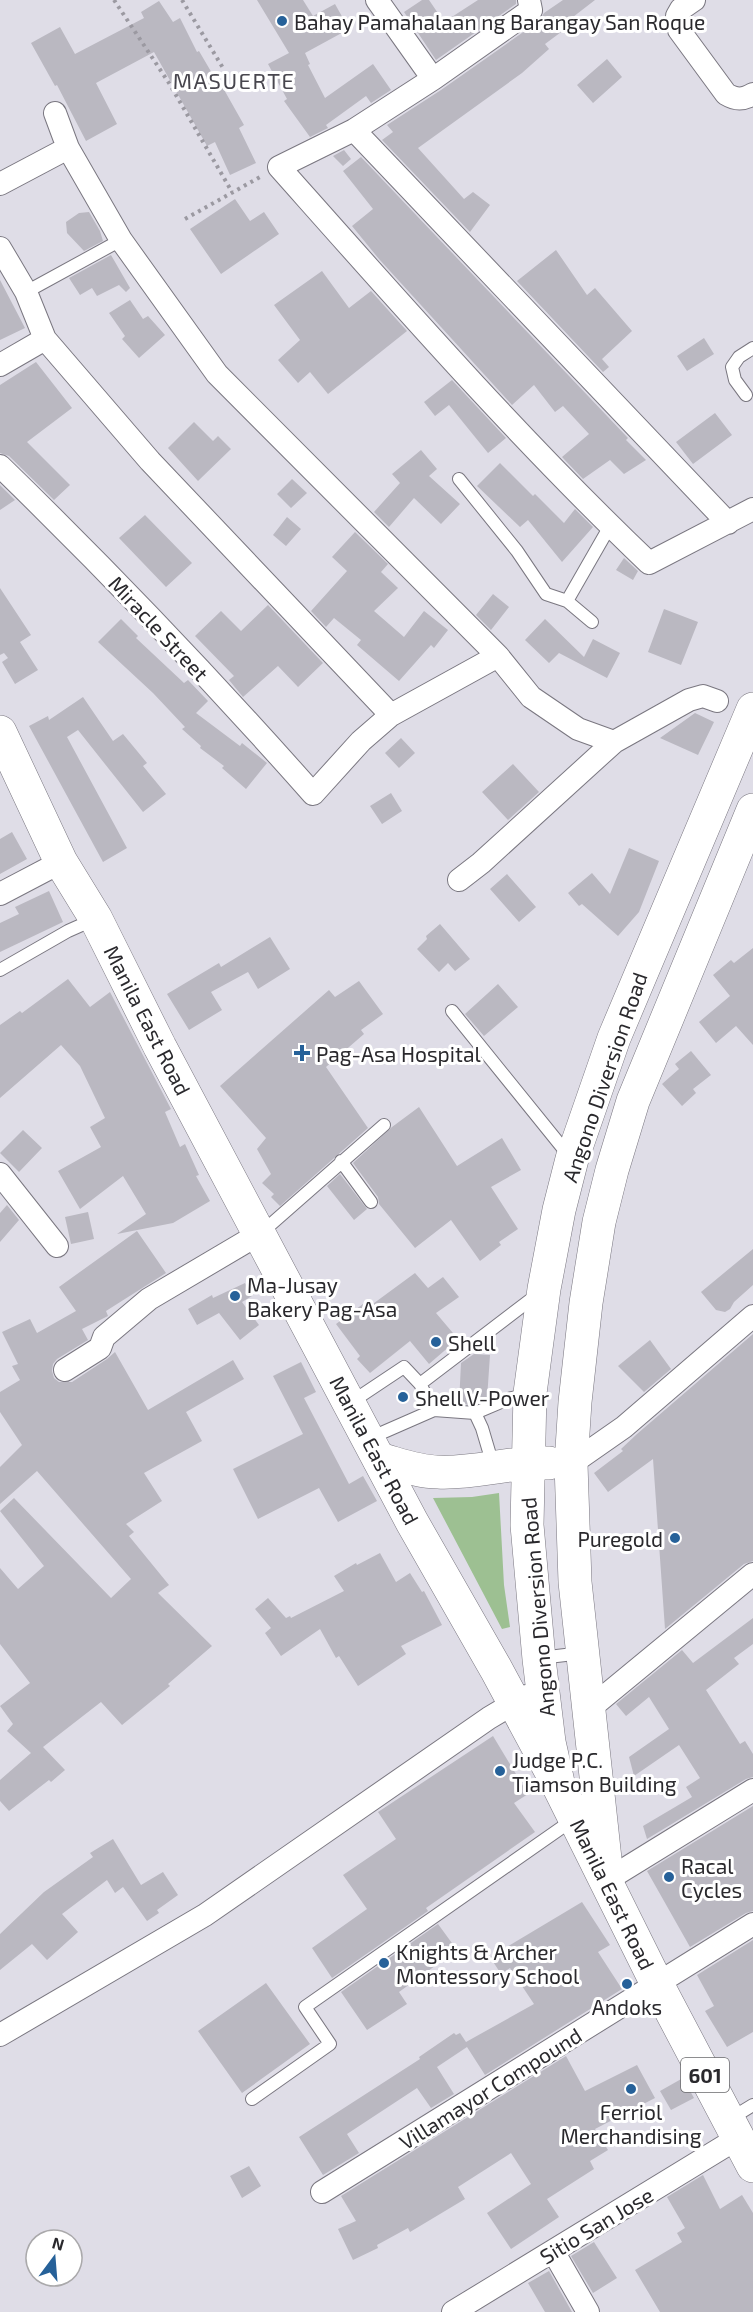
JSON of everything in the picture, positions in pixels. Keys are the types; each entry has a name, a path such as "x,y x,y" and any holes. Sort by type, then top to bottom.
{"main road":[{"name":"Angono Diversion Road","path":"560,1787 549,1742 540,1672 527,1525 530,1393 544,1289 559,1210 572,1159 614,1038 753,709"},
{"name":"Manila East Road","path":"0,732 60,862 96,919 160,1047 412,1522 560,1787 657,1984 743,2132"},
{"name":"Angono Diversion Road","path":"607,1880 574,1582 571,1464 586,1303 599,1222 633,1101 652,1050 753,810"},
{"path":"572,1159 612,1170"},
{"path":"374,1448 409,1468 437,1473 473,1471 527,1461 571,1464"}],"street":[{"path":"529,0 531,10 433,79 354,130 279,167 441,349 610,526 649,563 753,509"},
{"path":"694,0 681,9 676,16 678,30 726,94 741,99 753,94"},
{"path":"386,3 433,79"},
{"path":"55,113 68,148 121,240 217,374 498,656 531,697 578,729 614,742"},
{"path":"354,130 728,523"},
{"path":"0,183 68,148"},
{"path":"0,248 26,292 45,339 150,461 391,715 498,656"},
{"path":"0,365 45,339"},
{"name":"Miracle Street","path":"0,466 69,533 270,745 313,794 361,741 391,715"},
{"path":"459,880 481,863 614,742 689,700 703,696 717,701"},
{"path":"0,894 60,862"},
{"path":"0,1174 57,1246"},
{"path":"65,1370 100,1348 104,1337 149,1299 260,1234"},
{"path":"571,1464 624,1427 753,1316"},
{"path":"588,1710 753,1574"},
{"path":"0,2035 205,1915 514,1703 540,1672"},
{"path":"607,1880 753,1790"},
{"name":"Villamayor Compound","path":"322,2192 753,1924"},
{"name":"Sitio San Jose","path":"453,2312 743,2132"},
{"path":"553,2251 588,2312"}],"lane":[{"path":"26,292 121,240"},
{"path":"746,395 735,380 732,367 739,357 753,348"},
{"path":"459,479 517,550 546,594 567,601 591,622"},
{"path":"567,601 610,526"},
{"path":"0,970 68,931 96,919"},
{"path":"452,1011 572,1159"},
{"path":"260,1234 384,1125"},
{"path":"341,1161 371,1202"},
{"path":"420,1384 544,1289"},
{"path":"350,1403 404,1366 420,1384 434,1410"},
{"path":"374,1448 434,1410 475,1413 508,1399 530,1393"},
{"path":"475,1413 482,1428 493,1467"},
{"path":"540,1672 582,1653"},
{"path":"252,2099 330,2044 306,2007 575,1819"}],"path":[{"path":"114,0 169,83 232,192"},
{"path":"182,0 223,68"},
{"path":"185,219 279,167"}],"green space":[{"path":"499,1493 504,1585 510,1627 502,1629 433,1498 472,1497"}],"building":[{"path":"257,0 303,0 313,16 335,4 349,29 305,53 310,64 308,65 325,98 373,64 391,90 371,103 366,96 326,125 328,128 310,137 284,101 287,99 268,64 289,53"},
{"path":"422,0 429,0 444,22 478,0 516,0 516,4 436,60 404,12"},
{"path":"563,0 595,0 573,17 576,21 545,44 549,49 522,73 418,148 464,199 473,192 490,205 470,232 382,140 393,132 387,125 539,21 544,13"},
{"path":"159,1 173,22 180,18 197,52 199,51 216,80 218,79 244,125 239,128 256,163 230,175 215,142 207,146 154,52 96,83 117,124 86,141 57,85 55,86 31,43 60,27 75,54 144,18 141,12"},
{"path":"607,59 622,77 593,103 577,85"},
{"path":"344,150 351,159 343,166 333,156"},
{"path":"361,157 628,438 626,440 646,460 624,474 610,460 583,479 562,457 589,434 563,406 555,412 534,385 512,405 379,259 352,226 373,209 343,171"},
{"path":"235,199 250,221 264,212 279,234 221,274 190,229"},
{"path":"89,212 103,241 84,251 67,233 66,222 79,213"},
{"path":"556,250 587,295 595,288 632,331 602,359 609,367 603,372 517,281"},
{"path":"111,255 130,288 126,292 119,285 97,296 92,288 80,295 69,278"},
{"path":"322,271 349,308 371,291 407,331 328,394 310,372 298,383 278,360 300,340 274,305"},
{"path":"0,280 25,328 0,340"},
{"path":"130,300 143,319 148,316 165,335 139,358 122,339 125,336 109,313"},
{"path":"704,338 714,354 687,371 677,356"},
{"path":"36,362 72,408 27,442 70,485 54,500 9,456 0,453 0,385"},
{"path":"452,380 506,438 488,453 449,405 435,416 424,402"},
{"path":"715,413 732,435 693,464 676,442"},
{"path":"194,422 213,441 218,436 231,449 198,481 168,448"},
{"path":"421,450 437,469 429,476 460,504 441,524 414,498 389,527 374,512 400,483 392,474"},
{"path":"500,463 564,523 575,509 593,527 562,562 528,520 520,527 477,486"},
{"path":"292,479 307,493 291,508 277,494"},
{"path":"0,485 15,500 0,510"},
{"path":"145,515 192,563 166,587 119,538"},
{"path":"287,517 301,529 286,546 273,535"},
{"path":"355,532 388,564 381,572 398,588 374,611 404,637 424,611 448,630 434,648 431,645 399,681 357,645 361,640 334,618 326,627 311,611 347,571 332,557"},
{"path":"624,558 638,571 633,580 616,570"},
{"path":"0,588 31,635 20,642 38,670 15,684 2,662 8,658 4,653 0,655"},
{"path":"493,594 509,607 491,630 476,615"},
{"path":"268,605 323,663 298,687 278,666 243,697 229,680 234,676 195,636 221,611 241,631"},
{"path":"664,609 698,622 681,665 648,652"},
{"path":"121,619 138,636 136,638 184,683 188,680 208,701 196,713 240,746 242,743 267,763 246,789 222,768 224,766 200,748 201,746 182,729 185,727 153,693 98,642"},
{"path":"545,619 584,657 593,639 620,653 607,678 559,653 549,663 525,640"},
{"path":"83,697 113,741 123,734 147,763 143,766 166,794 143,812 78,730 67,737 127,848 103,862 29,726 48,716 49,720"},
{"path":"695,713 714,722 698,755 660,738"},
{"path":"401,738 415,753 399,768 385,753"},
{"path":"513,764 539,792 508,820 482,792"},
{"path":"391,793 402,811 382,824 370,806"},
{"path":"12,832 27,859 0,874 0,839"},
{"path":"629,848 659,861 639,912 618,936 582,904 579,906 568,893 592,873 610,894"},
{"path":"507,874 536,907 519,922 490,889"},
{"path":"49,891 63,922 0,952 0,923 19,914 15,907"},
{"path":"440,924 470,959 455,971 448,963 439,972 417,949 427,939 426,936"},
{"path":"270,937 290,969 258,989 248,972 211,992 222,1010 189,1030 167,994 219,963 221,967"},
{"path":"753,948 753,1045 736,1026 716,1043 699,1022 730,996 713,975 731,960 734,963"},
{"path":"68,979 90,1007 110,992 171,1109 165,1112 180,1147 185,1144 199,1175 196,1176 210,1201 173,1223 117,1234 146,1214 123,1176 80,1209 58,1171 101,1147 90,1127 105,1118 80,1066 61,1045 0,1098 0,1025 20,1011 22,1013"},
{"path":"359,981 383,1014 361,1030 364,1034 326,1067 368,1128 280,1206 271,1197 274,1194 262,1183 271,1174 257,1149 266,1138 220,1086 329,990 335,997"},
{"path":"498,984 518,1007 484,1036 465,1014"},
{"path":"691,1051 711,1075 693,1089 696,1093 682,1106 662,1084 679,1069 675,1064"},
{"path":"419,1107 457,1166 502,1138 521,1170 491,1187 518,1229 499,1242 501,1245 480,1261 451,1220 415,1248 379,1204 378,1197 353,1163 392,1127"},
{"path":"23,1130 42,1148 19,1172 0,1153"},
{"path":"340,1174 367,1209 354,1220 327,1186"},
{"path":"7,1205 19,1220 0,1242 0,1213"},
{"path":"88,1212 94,1239 71,1244 65,1217"},
{"path":"137,1231 166,1273 106,1311 108,1316 82,1329 88,1340 57,1359 52,1371 54,1378 59,1382 72,1382 115,1352 148,1410 233,1360 244,1379 186,1412 202,1441 144,1473 162,1501 126,1524 134,1532 129,1536 169,1585 158,1593 212,1646 168,1684 170,1686 122,1725 101,1702 43,1747 65,1770 9,1811 0,1801 0,1780 31,1753 7,1731 13,1724 0,1706 30,1683 0,1644 0,1568 18,1589 44,1566 0,1511 14,1498 111,1598 131,1579 37,1471 0,1504 0,1467 22,1445 0,1412 0,1392 20,1380 12,1366 18,1364 2,1332 30,1319 37,1333 76,1311 59,1287"},
{"path":"753,1249 753,1285 734,1302 730,1309 725,1312 716,1310 701,1292"},
{"path":"415,1273 428,1288 443,1277 459,1297 436,1313 458,1339 429,1364 410,1341 370,1373 357,1359 360,1356 336,1324 363,1304 366,1309"},
{"path":"245,1283 252,1296 242,1302 259,1325 240,1340 219,1313 197,1325 188,1309 212,1295 213,1298"},
{"path":"753,1334 753,1561 744,1564 665,1629 653,1459 608,1492 594,1473 623,1451 621,1449 637,1434"},
{"path":"650,1340 671,1369 644,1392 618,1366"},
{"name":"Shell","path":"474,1354 490,1355 487,1399 474,1405 459,1404 461,1363"},
{"path":"301,1362 316,1392 304,1398 349,1484 363,1476 377,1501 338,1522 319,1488 258,1519 233,1469 303,1434 273,1376"},
{"path":"380,1553 396,1582 410,1573 422,1592 424,1591 442,1625 401,1646 406,1654 358,1686 339,1656 336,1658 320,1629 281,1656 265,1633 271,1628 255,1609 268,1598 286,1618 290,1616 291,1618 344,1591 334,1576"},
{"path":"753,1618 753,1644 734,1658 739,1664 706,1690 740,1744 745,1741 753,1754 753,1777 746,1779 647,1839 643,1826 692,1797 686,1787 700,1778 679,1745 634,1776 629,1757 669,1729 649,1697 626,1716 616,1704 682,1650 693,1663"},
{"path":"493,1736 528,1794 514,1803 535,1832 426,1908 428,1911 332,1978 312,1948 367,1909 343,1875 396,1839 378,1812"},
{"path":"753,1806 753,1911 690,1947 647,1871"},
{"path":"113,1839 141,1885 163,1872 178,1895 157,1910 159,1913 147,1921 123,1887 115,1893 107,1880 62,1914 78,1932 47,1960 32,1944 0,1970 0,1934 44,1892 93,1857 90,1853"},
{"path":"582,1902 610,1945 598,1952 622,1989 485,2075 467,2047 437,2067 454,2094 431,2108 417,2088 347,2134 359,2153 323,2175 299,2137 420,2059 419,2057 454,2033 456,2035 460,2033 466,2042 534,2004 510,1968 501,1974 490,1957"},
{"path":"438,1924 457,1950 399,1992 407,2004 367,2030 341,1992"},
{"path":"753,1940 753,2032 727,2047 705,2011 714,2006 697,1975"},
{"path":"266,1983 310,2044 242,2093 198,2031"},
{"path":"566,2056 585,2091 637,2065 655,2098 595,2129 608,2150 590,2161 594,2169 547,2199 559,2217 511,2249 487,2213 531,2184 511,2153 458,2187 465,2199 410,2232 408,2228 377,2245 378,2248 353,2260 338,2229 356,2221 341,2196"},
{"path":"683,2078 694,2098 671,2110 660,2091"},
{"path":"249,2166 261,2186 242,2198 230,2176"},
{"path":"703,2175 720,2209 742,2195 753,2213 753,2312 660,2312 635,2270 682,2242 677,2233 685,2228 667,2197"},
{"path":"594,2242 617,2278 593,2293 571,2256"},
{"path":"549,2271 572,2312 545,2312 528,2283"}],"place":[{"name":"Bahay Pamahalaan ng Barangay San Roque","path":"282,21"},
{"name":"Pag-Asa Hospital","path":"302,1053"},
{"name":"Ma-Jusay Bakery Pag-Asa","path":"235,1296"},
{"name":"Shell","path":"436,1342"},
{"name":"Shell V-Power","path":"403,1397"},
{"name":"Puregold","path":"675,1538"},
{"name":"Judge P.C. Tiamson Building","path":"500,1771"},
{"name":"Racal Cycles","path":"669,1877"},
{"name":"Knights & Archer Montessory School","path":"384,1963"},
{"name":"Andoks","path":"627,1984"},
{"name":"Ferriol Merchandising","path":"631,2089"}],"district":[{"name":"MASUERTE","path":"234,80"}]}
